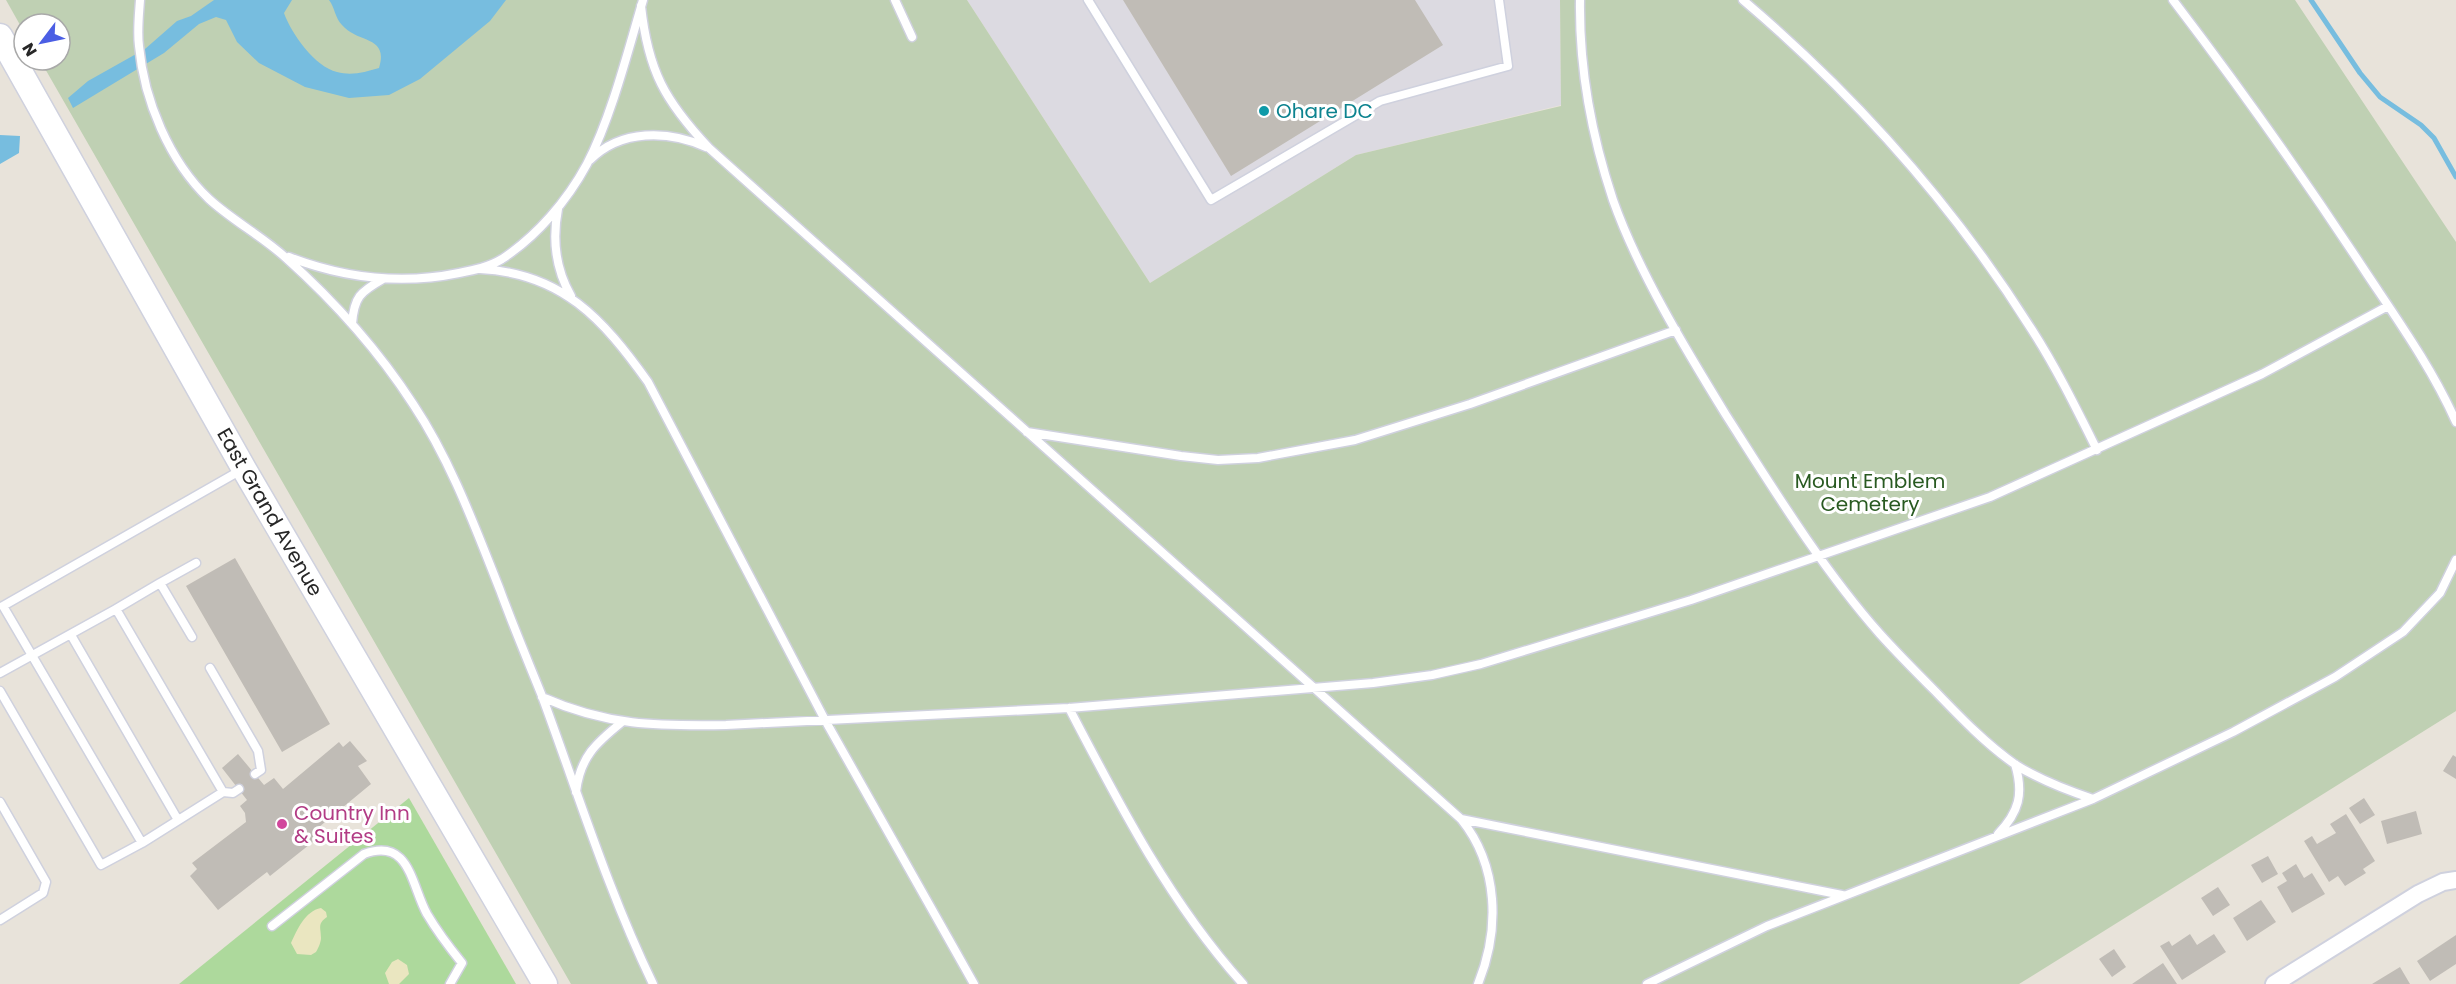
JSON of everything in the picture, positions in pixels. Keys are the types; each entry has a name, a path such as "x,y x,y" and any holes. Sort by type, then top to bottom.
{"main road":[{"name":"East Grand Avenue","path":"0,36 243,469 545,984"}],"street":[{"path":"2274,984 2418,894 2443,882 2456,880"}],"lane":[{"path":"140,0 139,45 145,82 166,137 192,179 224,212 283,255 315,284 352,324 413,404 447,466 465,503 542,697 623,920 653,984"},
{"path":"895,0 912,37"},
{"path":"1088,0 1211,201 1380,100 1508,66 1499,0"},
{"path":"1580,0 1583,78 1590,118 1599,158 1625,229 1676,330 1748,450 1820,557 1880,634 1954,710 2015,764 2061,788 2093,799"},
{"path":"1743,0 1851,100 1886,136 1951,215 2033,332 2097,450"},
{"path":"2173,0 2263,122 2388,306 2432,375 2456,422"},
{"path":"283,255 319,269 350,276 418,280 480,269 501,260 539,229 558,209 587,163 607,112 642,3"},
{"path":"642,3 644,37 656,74 681,114 710,148 1461,819 1479,848 1487,870 1491,893 1492,938 1478,984"},
{"path":"587,163 608,146 639,136 674,136 710,148"},
{"path":"558,209 554,243 560,273 571,297"},
{"path":"480,269 498,270 538,281 571,297 615,338 648,382 825,720 974,984"},
{"path":"352,324 354,302 361,293 383,279"},
{"path":"542,697 598,718 622,722 687,726 1070,708 1315,688 1432,675 1481,664 1603,628 1820,557 1990,497 2262,374 2388,306"},
{"path":"1027,432 1218,460 1270,456 1354,440 1377,433 1470,404 1676,330"},
{"path":"142,843 1,607 243,469"},
{"path":"1647,984 1767,926 2093,799 2233,732 2335,677 2385,646 2421,615 2440,593 2456,560"},
{"path":"0,673 196,563"},
{"path":"160,584 192,637"},
{"path":"116,609 223,792"},
{"path":"71,635 178,820"},
{"path":"210,668 258,752 261,770 255,774"},
{"path":"0,691 101,865 142,843 223,792 233,793 238,789"},
{"path":"1070,708 1160,872 1193,922 1243,984"},
{"path":"576,795 578,773 585,759 605,735 622,722"},
{"path":"1997,836 2011,820 2018,805 2020,779 2015,764"},
{"path":"0,802 46,882 43,892 0,920"},
{"path":"1461,819 1843,895"},
{"path":"272,926 364,854 385,850 407,864 426,912 462,963 450,984"}],"shaded area":[{"path":"967,0 1560,0 1561,105 1356,155 1150,283"}],"green space":[{"name":"Mount Emblem Cemetery","path":"6,0 967,0 1150,283 1356,155 1561,106 1560,0 2295,0 2456,242 2456,711 2019,984 571,984 47,72 72,72 72,12 13,12"},
{"path":"409,798 516,984 179,984"}],"sand":[{"path":"321,908 326,912 327,917 321,924 321,940 318,949 311,955 297,954 291,943 296,932 310,913"},
{"path":"398,959 407,965 409,974 399,984 389,984 385,973 392,962"}],"water":[{"path":"214,0 292,0 284,13 298,39 320,63 329,69 348,74 379,68 380,50 370,41 342,25 329,0 506,0 490,21 420,79 389,95 349,98 305,87 259,63 237,42 226,20 216,17 199,24 164,53 73,108 68,98 88,81 145,49 177,21 191,16"},
{"path":"0,135 20,136 19,153 0,164"}],"building":[{"name":"Ohare DC","path":"1123,0 1415,0 1443,45 1231,176"},
{"path":"235,558 330,724 282,752 186,586"},
{"name":"Country Inn & Suites","path":"350,741 367,761 358,766 371,784 319,827 324,833 270,876 267,872 218,910 190,876 197,869 192,863 246,822 245,813 240,806 247,800 222,768 238,754 264,785 274,778 283,789 339,742 343,747"},
{"path":"2453,755 2456,757 2456,779 2443,771"},
{"path":"2364,798 2375,815 2360,824 2349,808"},
{"path":"2416,811 2422,834 2387,844 2381,821"},
{"path":"2346,814 2375,861 2363,869 2366,873 2345,886 2338,876 2329,882 2304,841 2312,836 2317,844 2336,833 2330,824"},
{"path":"2268,856 2278,874 2262,883 2251,865"},
{"path":"2296,864 2304,878 2312,873 2325,894 2292,913 2277,887 2287,881 2282,873"},
{"path":"2218,887 2230,905 2213,916 2201,898"},
{"path":"2261,900 2276,922 2247,941 2233,918"},
{"path":"2190,934 2197,945 2214,934 2226,952 2182,980 2160,946 2169,941 2172,946"},
{"path":"2456,935 2456,964 2430,981 2417,961"},
{"path":"2114,949 2126,967 2112,977 2099,959"},
{"path":"2163,963 2177,984 2132,984"},
{"path":"2400,967 2410,984 2372,984"}],"waterway":[{"path":"2311,0 2360,73 2380,97 2421,125 2434,138 2456,177"}],"place":[{"name":"Ohare DC","path":"1264,111"},
{"name":"Country Inn & Suites","path":"282,824"}]}
